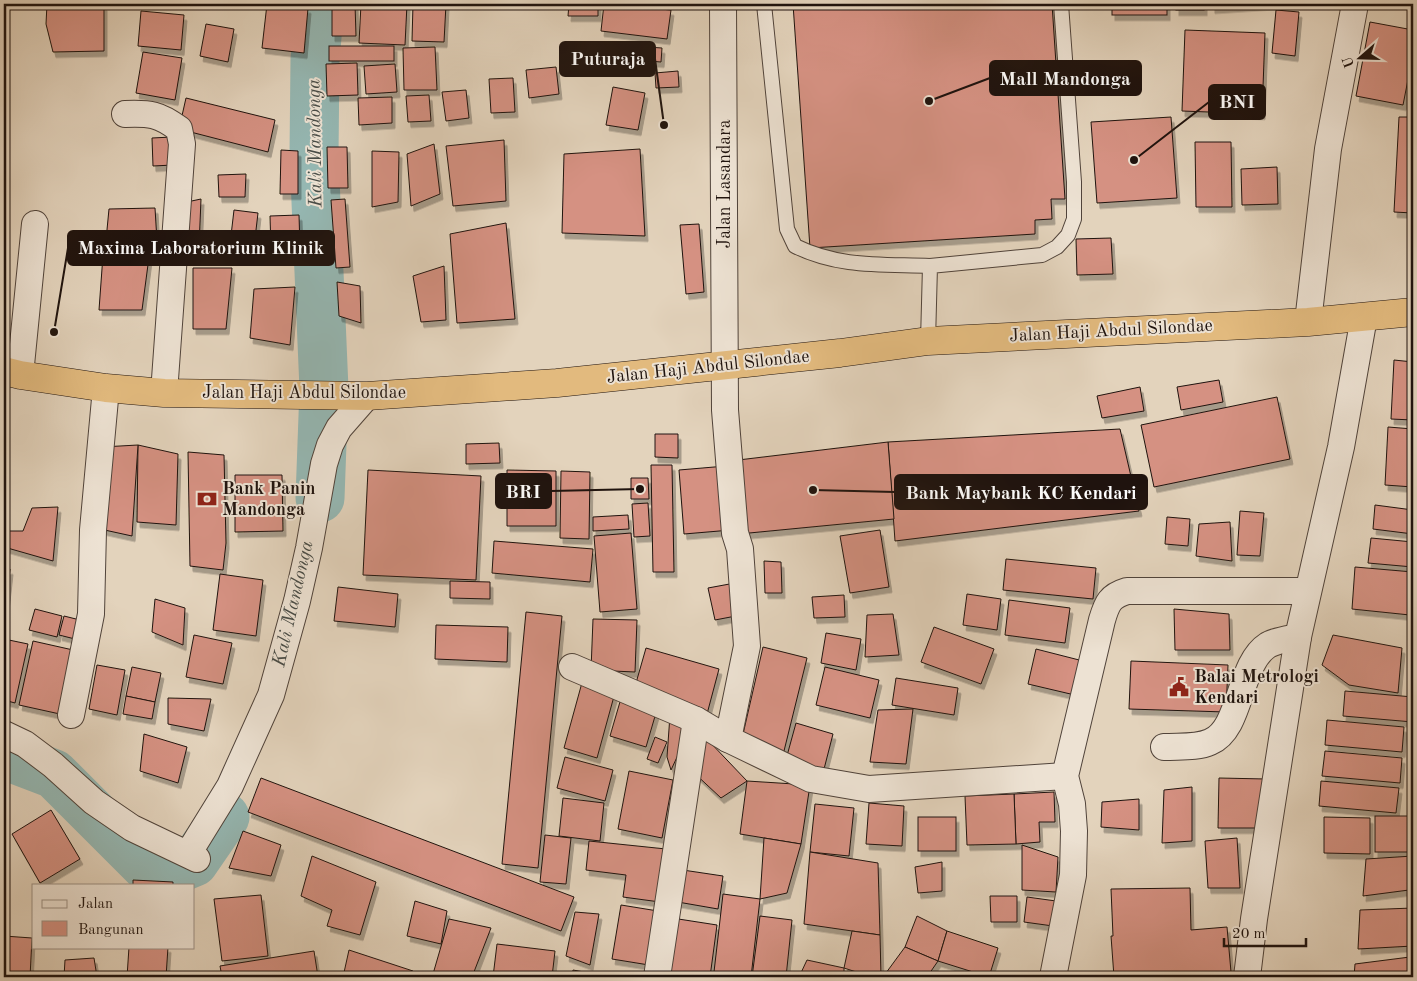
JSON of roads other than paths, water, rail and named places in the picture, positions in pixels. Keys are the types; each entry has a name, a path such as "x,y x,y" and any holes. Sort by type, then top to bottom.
{"highway":[{"name":"Jalan Haji Abdul Silondae","path":"12,373 106,388 164,393 361,397 557,382 928,342 1308,322 1413,312"}],"street":[{"name":"Jalan Lasandara","path":"723,4 725,410 735,533 740,549 748,646 728,739"},
{"path":"1308,322 1328,149 1355,4"},
{"path":"125,114 147,113 166,120 179,129 182,144 164,393"},
{"path":"12,373 34,224"},
{"path":"1247,977 1254,919 1298,637 1307,590 1341,447 1364,317"},
{"path":"71,715 92,614 93,530 106,388"},
{"path":"4,734 25,744 53,764 94,802 126,824 192,856 230,786 272,695 298,600 327,454 339,428 361,397"},
{"path":"1053,977 1073,875 1074,831 1072,804 1065,776 1102,620 1108,604 1113,597 1127,591 1307,590"},
{"path":"1164,747 1203,744 1211,742 1222,734 1232,717 1256,658 1275,642 1298,637"},
{"path":"572,667 696,720 728,739 811,780 869,789 1065,776"},
{"path":"657,977 696,720"}],"lane":[{"path":"764,4 787,229 795,246 823,258 848,263 930,266 1042,255 1057,247 1068,234 1074,219 1074,182 1060,4"},
{"path":"928,342 930,266"}],"waterway":[{"name":"Kali Mandonga","path":"320,4 315,59 314,155 324,389 320,498"},
{"name":"Kali Mandonga","path":"4,755 54,774 148,868 165,874 194,862 225,817"}],"place":[{"name":"Mall Mandonga","path":"929,101"},
{"name":"Puturaja","path":"664,125"},
{"name":"BNI","path":"1134,160"},
{"name":"Maxima Laboratorium Klinik","path":"54,332"},
{"name":"BRI","path":"640,489"},
{"name":"Bank Maybank KC Kendari","path":"813,490"},
{"name":"Bank Panin Mandonga","path":"207,499"},
{"name":"Balai Metrologi Kendari","path":"1179,687"}]}
